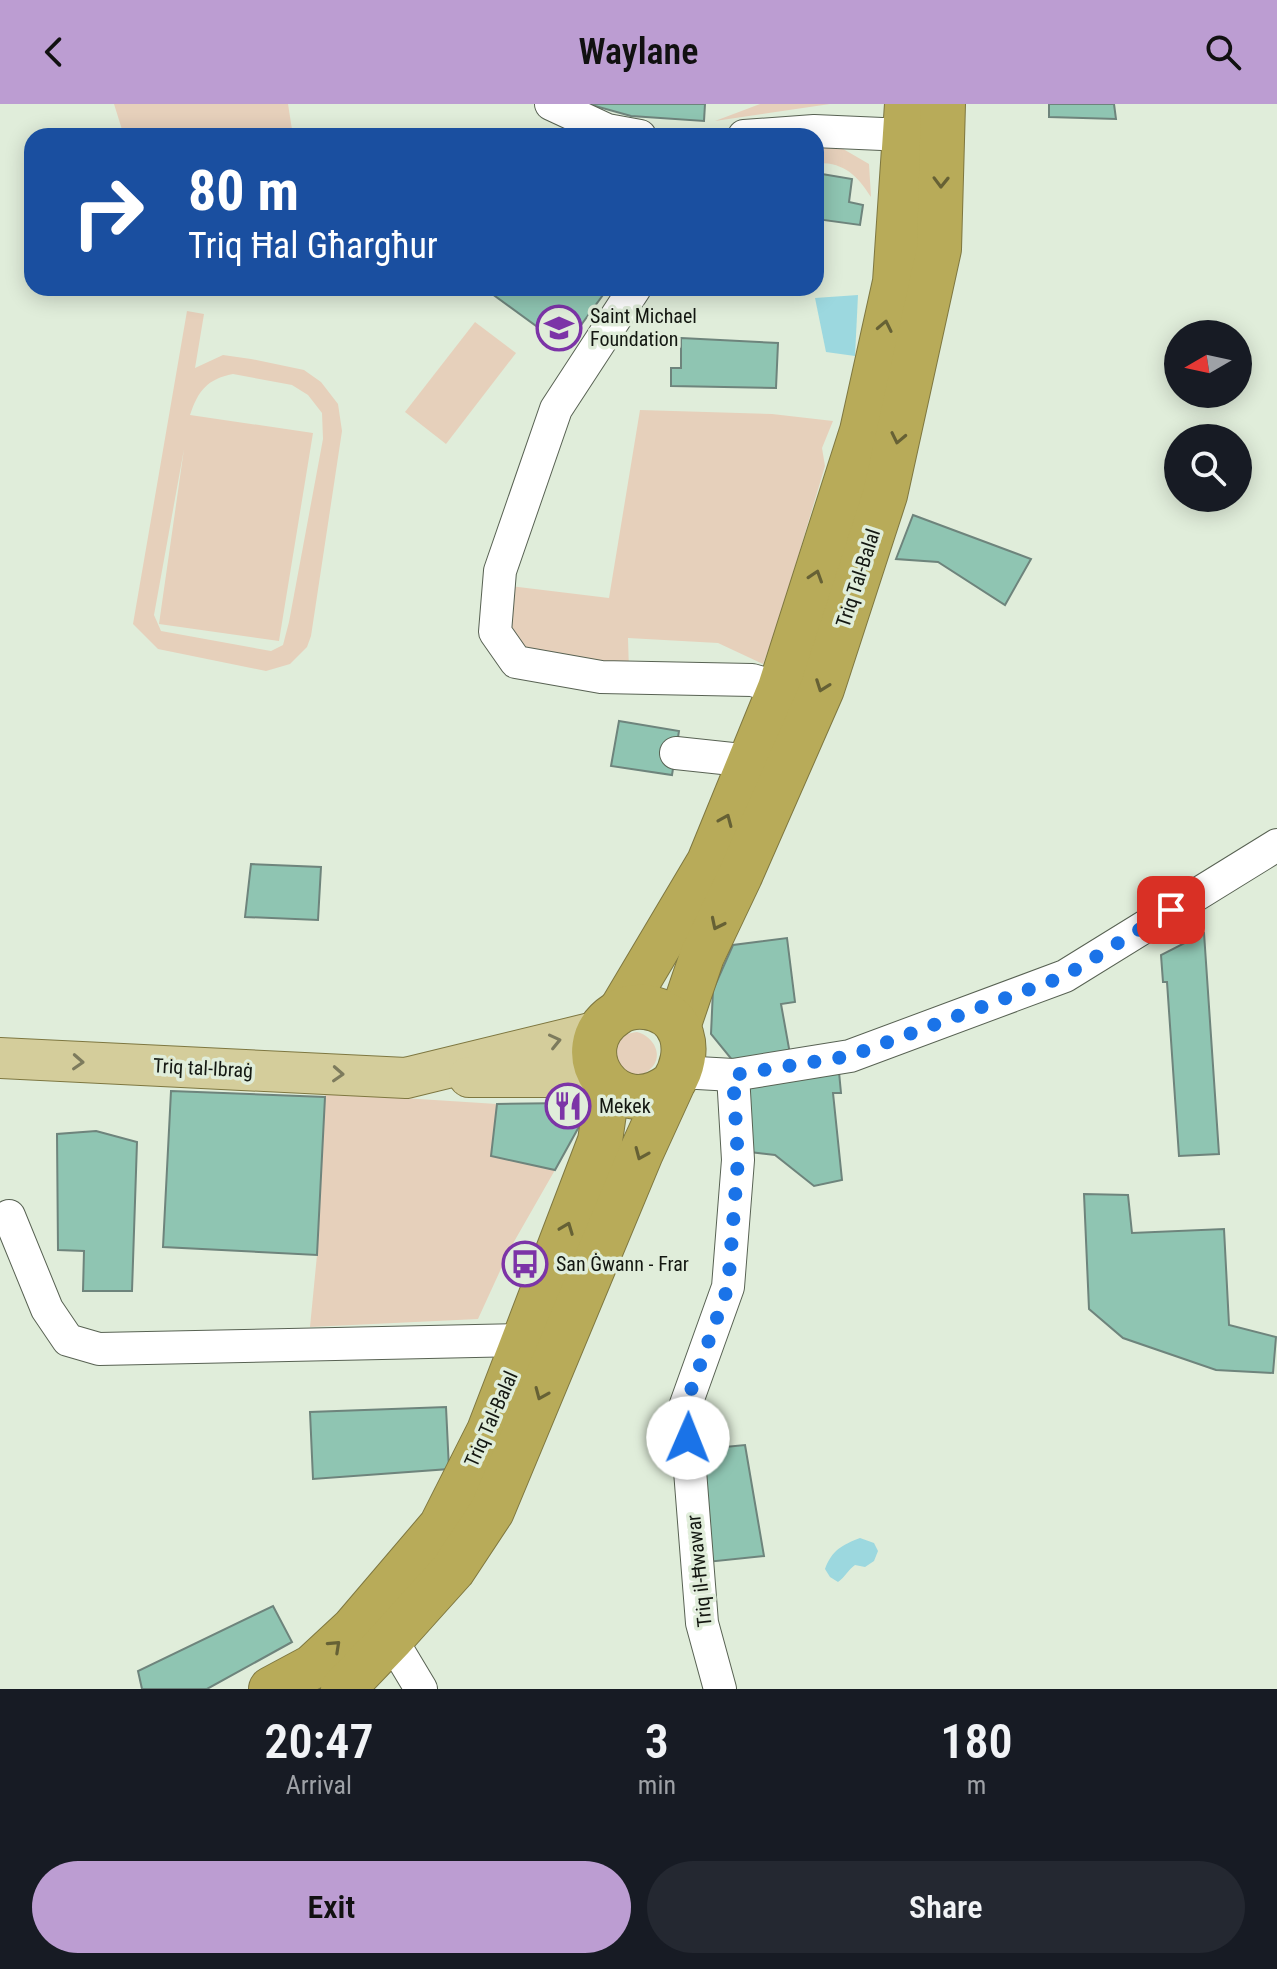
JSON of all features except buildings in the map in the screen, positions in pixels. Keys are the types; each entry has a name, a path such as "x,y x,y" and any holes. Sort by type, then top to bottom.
{"highway":[{"name":"Triq Tal-Balal","path":"343,1689 453,1570 492,1511 635,1167 677,1077 685,1053 678,1027 702,956 822,689 885,495 939,249 943,104"},
{"name":"Triq Tal-Balal","path":"271,1689 312,1667 354,1628 441,1526 489,1431 600,1141 605,1081 597,1067 594,1049 709,862 780,688 862,431 895,282 906,119"},
{"path":"610,1020 633,1007 646,1007 659,1011 678,1027"},
{"path":"605,1081 617,1092 641,1097 664,1090 677,1077"}],"main road":[{"name":"Triq tal-Ibraġ","path":"406,1078 610,1020"},
{"name":"Triq tal-Ibraġ","path":"0,1058 406,1078 605,1081"}],"street":[{"path":"551,104 603,128"},
{"path":"824,130 906,119"},
{"path":"630,296 556,409 500,571 495,632 516,662 601,677 752,680 780,688"},
{"path":"676,753 751,761"},
{"path":"677,1077 733,1075 850,1056 1065,976 1277,845"},
{"name":"Triq il-Ħwawar","path":"720,1689 702,1623 685,1407 728,1287 738,1160 733,1075"},
{"path":"9,1216 47,1309 68,1340 99,1349 524,1340"},
{"path":"391,1639 421,1689"}],"shaded area":[{"path":"114,104 288,104 292,128 122,128"},
{"path":"760,104 830,104 715,121"},
{"path":"824,146 838,146 869,164 871,197 849,171 826,163"},
{"path":"187,311 204,314 195,368 223,355 304,370 321,382 338,404 342,431 311,636 307,647 290,664 266,671 158,649 133,624","holes":["233,374 292,385 308,395 322,413 323,439 283,645 271,651 161,631 154,615 184,449 159,624 279,641 313,433 190,415 205,387 224,376"]},
{"path":"475,322 516,353 446,444 405,412"},
{"path":"640,410 772,414 833,421 822,448 825,466 763,664 718,643 628,638 629,671 522,659 508,634 510,586 609,598"},
{"path":"637,1032 653,1043 657,1054 653,1066 646,1072 630,1075 614,1062 617,1045 622,1038"},
{"path":"325,1093 497,1104 491,1156 555,1170 511,1247 478,1319 310,1327"}],"water":[{"path":"858,295 855,356 826,352 815,298"},
{"path":"860,1538 874,1543 878,1551 874,1561 865,1567 855,1565 838,1582 830,1577 825,1569 834,1553"}],"place":[{"name":"Saint Michael Foundation","path":"559,328"},
{"name":"Mekek","path":"568,1106"},
{"name":"San Ġwann - Frar","path":"525,1264"}],"route":[{"path":"688,1438 685,1407 728,1287 738,1160 733,1075 850,1056 1065,976 1171,910"}]}
